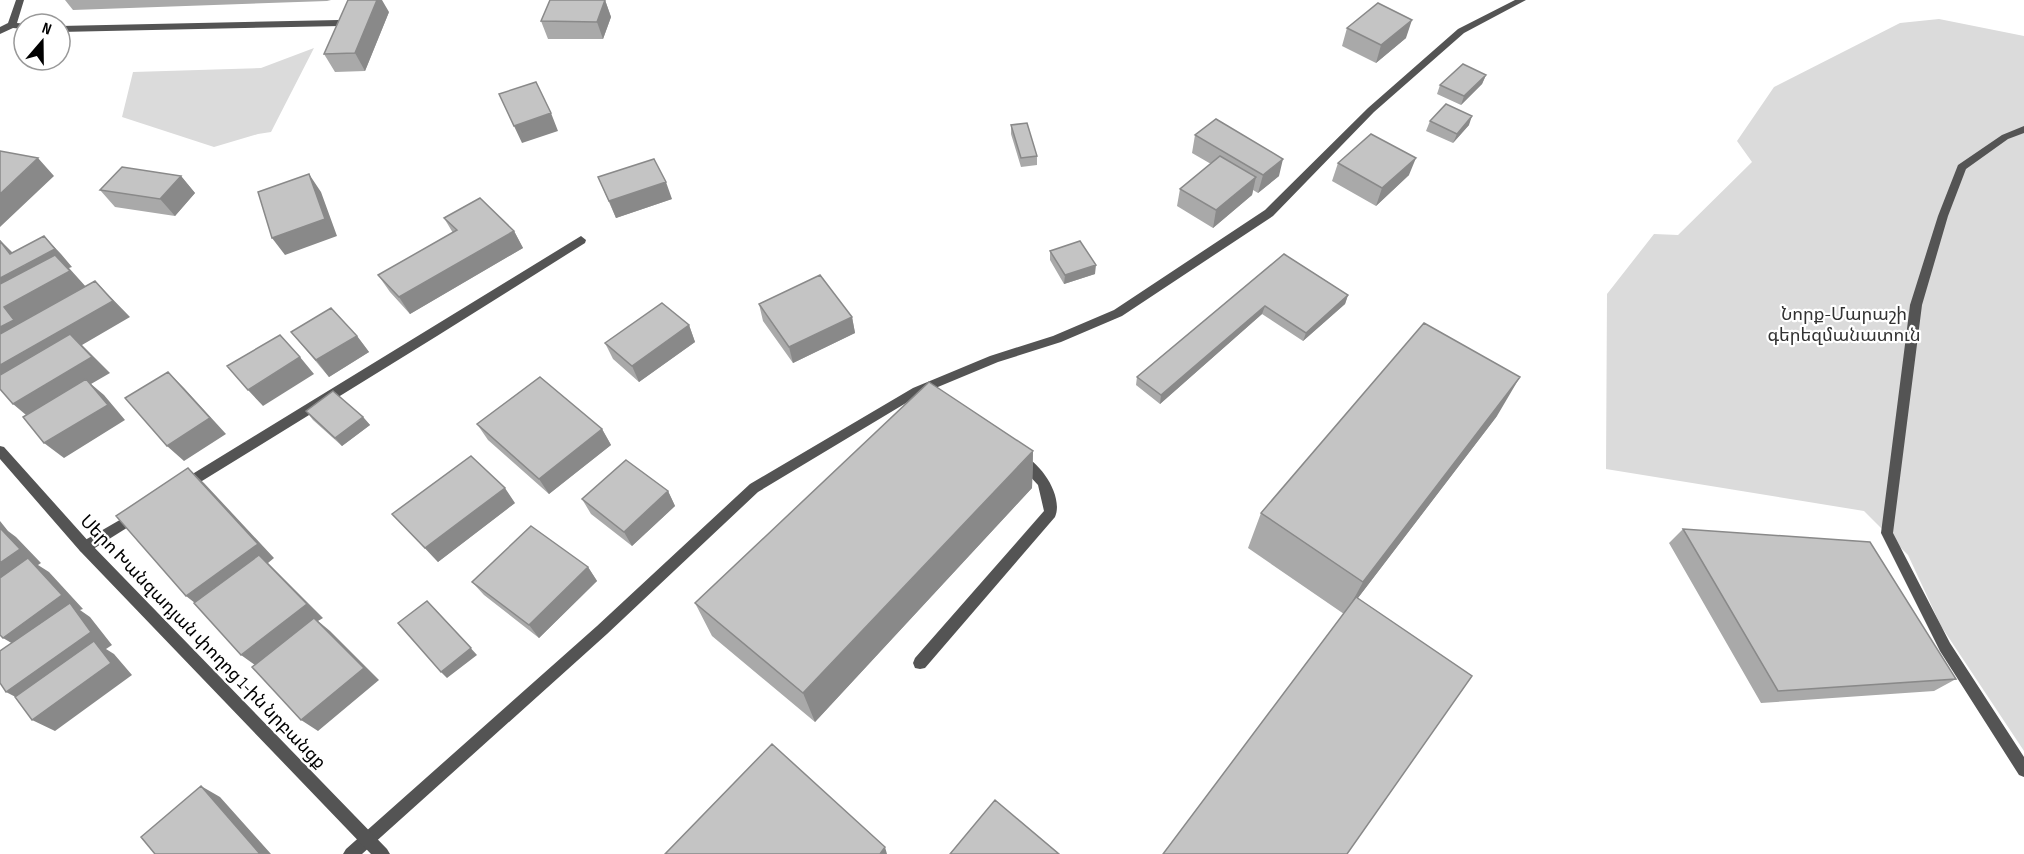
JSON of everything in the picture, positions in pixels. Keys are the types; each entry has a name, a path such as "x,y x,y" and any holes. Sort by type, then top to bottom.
{"street":[{"path":"72,29 341,22 368,0"},
{"path":"351,854 602,630 754,488 917,391 1119,313 1269,213 1371,110 1461,31 1522,0"},
{"path":"0,31 12,25"},
{"path":"2024,129 2005,137 1962,167 1943,216 1916,305 1887,533 1945,647 2024,770"},
{"path":"174,492 381,364 448,327 581,240"},
{"path":"917,391 936,403"},
{"name":"Սերո Խանզադյան փողոց 1-ին նրբանցք","path":"0,451 85,547 382,854"},
{"path":"920,663 1051,513 1048,487 1029,466 1011,453"},
{"path":"85,547 144,510"}],"green space":[{"name":"Նորք-Մարաշի գերեզմանատուն","path":"1939,19 2024,36 2024,751 1941,626 1908,555 1864,511 1606,469 1607,294 1654,234 1678,235 1752,162 1737,141 1774,87 1900,23"},
{"path":"314,48 271,132 214,147 122,117 133,72 261,68"}],"building":[{"path":"348,0 377,0 355,53 324,54"},
{"path":"550,0 605,0 597,22 541,21"},
{"path":"1378,3 1412,20 1381,45 1347,28"},
{"path":"1463,64 1486,75 1464,96 1440,85"},
{"path":"536,82 551,113 514,126 499,94"},
{"path":"1446,104 1472,116 1457,134 1430,121"},
{"path":"1216,119 1283,159 1263,175 1195,135"},
{"path":"1027,123 1037,156 1021,158 1011,125"},
{"path":"1371,134 1416,158 1382,188 1338,163"},
{"path":"0,151 38,158 0,194"},
{"path":"1220,156 1256,177 1216,210 1180,189"},
{"path":"654,159 666,182 609,201 598,177"},
{"path":"122,167 181,176 160,199 100,190"},
{"path":"309,174 325,219 272,238 258,192"},
{"path":"480,198 514,231 399,297 378,275 457,230 444,218"},
{"path":"44,236 55,249 0,278 0,241 10,254"},
{"path":"1080,241 1096,265 1065,275 1050,251"},
{"path":"1284,254 1348,295 1306,333 1265,306 1161,395 1137,377"},
{"path":"55,255 70,271 4,307 14,320 0,327 0,284"},
{"path":"820,275 852,317 789,347 759,304"},
{"path":"95,281 113,301 0,365 0,334"},
{"path":"662,303 689,325 632,366 605,343"},
{"path":"331,308 357,336 316,360 291,332"},
{"path":"1424,323 1520,377 1363,582 1261,513"},
{"path":"70,334 92,357 13,404 0,389 0,375"},
{"path":"280,335 300,357 248,390 227,366"},
{"path":"168,372 210,418 167,446 125,398"},
{"path":"540,377 602,429 539,479 477,424"},
{"path":"86,379 108,405 44,443 23,417"},
{"path":"929,382 1033,451 803,693 695,603"},
{"path":"333,391 363,417 335,438 306,411"},
{"path":"471,456 505,488 425,548 392,514"},
{"path":"626,460 668,491 624,532 582,499"},
{"path":"188,468 258,544 186,596 116,516"},
{"path":"531,526 588,567 529,625 472,582"},
{"path":"0,528 20,549 0,563"},
{"path":"1683,529 1870,542 1956,679 1778,691"},
{"path":"259,555 307,604 241,655 194,603"},
{"path":"28,558 62,595 3,638 0,635 0,578"},
{"path":"1356,597 1472,676 1347,854 1163,854"},
{"path":"427,601 471,648 441,672 398,623"},
{"path":"70,603 91,632 6,692 0,683 0,651"},
{"path":"314,618 364,668 301,720 252,667"},
{"path":"94,641 111,663 32,720 15,697"},
{"path":"772,744 885,847 880,854 665,854"},
{"path":"201,786 260,854 155,854 141,837"},
{"path":"995,800 1059,854 950,854"}]}
